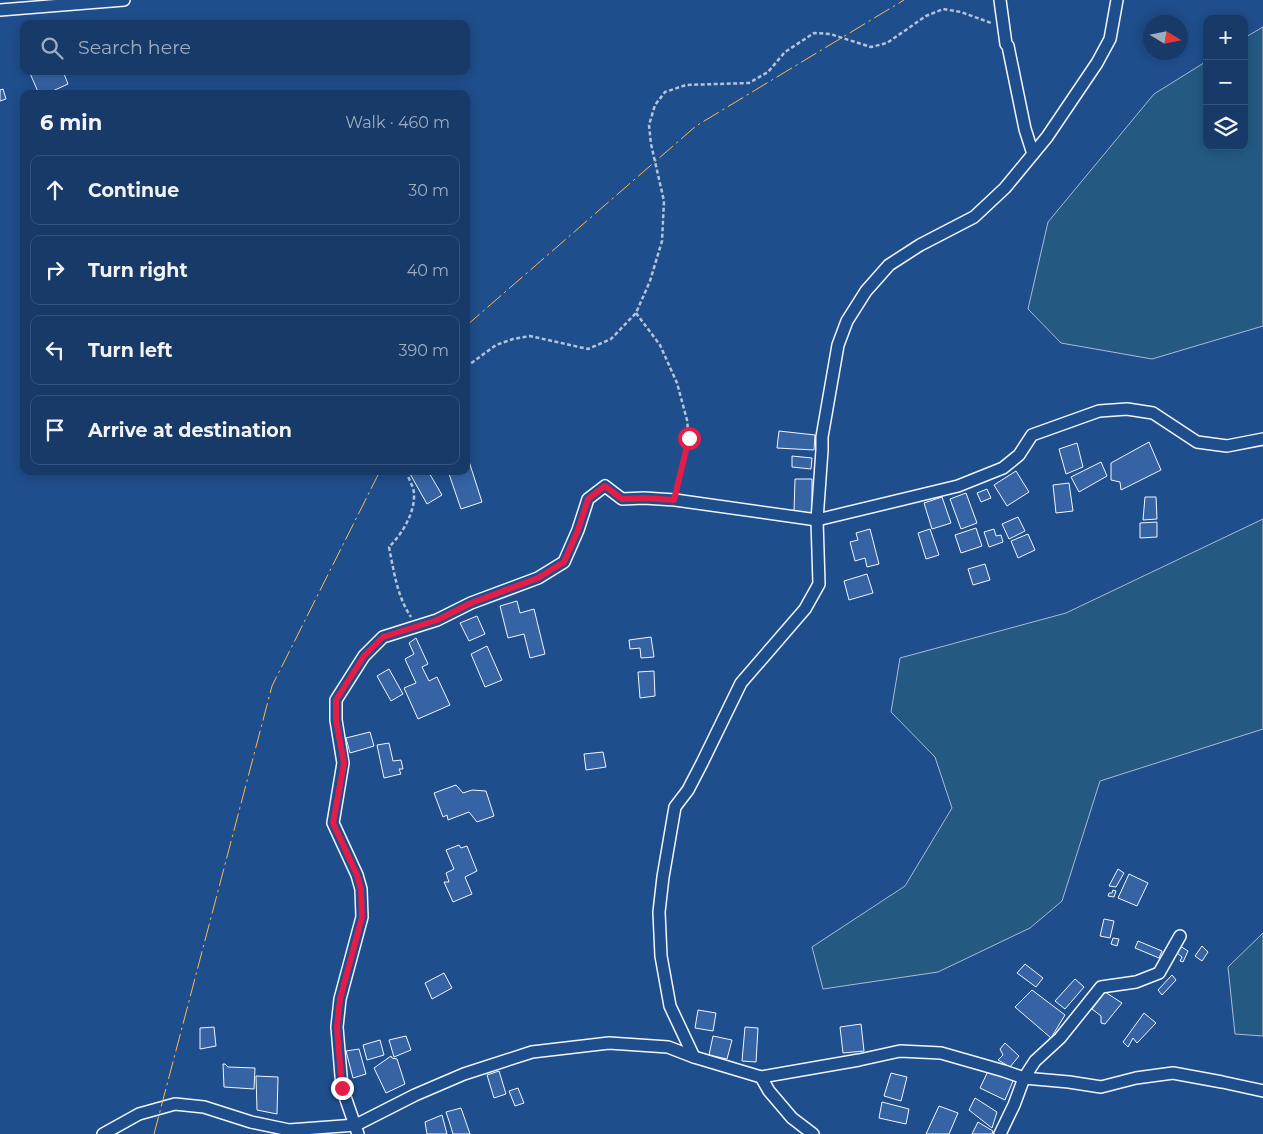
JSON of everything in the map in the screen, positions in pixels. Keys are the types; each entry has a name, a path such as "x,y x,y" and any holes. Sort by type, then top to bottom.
{"street":[{"path":"0,10 124,0"},
{"path":"1000,0 1006,44 1008,46 1025,129 1033,154"},
{"path":"694,1057 670,1006 661,956 659,912 675,807 688,790 741,683 805,609 819,584 817,520 822,437 838,345 848,320 866,291 889,265 920,245 974,217 1005,188 1047,137 1097,63 1110,39 1116,0"},
{"path":"357,1129 342,1088 337,1027 340,999 362,917 361,889 357,875 333,823 344,763 336,720 336,700 364,656 383,637 437,620 471,603 538,578 564,562 578,530 588,499 605,486 622,499 674,500 817,520 958,486 1003,468 1019,455 1032,436 1099,411 1127,409 1153,413 1197,442 1227,446 1263,439"},
{"path":"1000,1134 1024,1078 1035,1061 1060,1038 1102,988 1136,982 1159,973 1180,936"},
{"path":"103,1134 139,1114 175,1104 204,1107 251,1122 289,1130 357,1129 414,1094 464,1074 532,1052 609,1043 668,1047 694,1057 761,1077 900,1051 941,1053 1024,1078 1101,1087 1136,1078 1173,1073 1263,1091"},
{"path":"761,1077 769,1091 792,1118 813,1134"}],"path":[{"path":"470,364 496,345 530,336 588,349 611,339 636,313 650,281 662,241 664,201 651,144 649,125 655,105 665,92 686,85 749,83 768,72 785,52 814,33 830,34 871,47 886,43 926,16 943,9 961,12 1004,27"},
{"path":"636,313 660,345 677,383 687,420 689,438 674,500"},
{"path":"407,475 414,493 411,514 398,538 389,547 395,578 404,605 417,626"}],"shaded area":[{"path":"1263,27 1263,326 1152,359 1061,343 1028,309 1048,222 1154,94 1203,63 1203,150 1248,150 1248,36"},
{"path":"1263,519 1263,729 1100,781 1062,901 1030,928 938,972 823,989 812,947 905,886 952,808 935,757 891,712 900,658 1066,613"},
{"path":"1263,933 1263,1036 1235,1034 1228,967"}],"building":[{"path":"31,75 65,75 68,84 55,90 37,90"},
{"path":"3,89 6,99 0,101 0,90"},
{"path":"779,431 815,435 814,450 777,448"},
{"path":"1149,442 1161,470 1121,490 1120,482 1111,480 1111,463"},
{"path":"1077,443 1083,467 1066,474 1059,449"},
{"path":"792,456 812,458 811,469 792,467"},
{"path":"1101,462 1107,476 1079,492 1071,477"},
{"path":"470,464 482,502 461,509 449,475 470,475"},
{"path":"1016,471 1029,492 1007,506 994,485"},
{"path":"411,475 430,475 442,495 427,504"},
{"path":"795,479 812,479 812,513 794,511"},
{"path":"1069,483 1073,511 1056,513 1053,485"},
{"path":"987,489 991,498 981,502 977,493"},
{"path":"966,493 977,523 961,529 950,499"},
{"path":"942,497 951,523 932,529 924,503"},
{"path":"1145,497 1156,497 1157,519 1143,520"},
{"path":"1018,517 1025,531 1009,539 1002,524"},
{"path":"1157,522 1157,537 1140,538 1140,523"},
{"path":"976,528 982,546 961,553 955,535"},
{"path":"870,529 879,564 867,567 865,558 855,561 850,542 858,540 856,533"},
{"path":"930,529 939,555 926,559 918,533"},
{"path":"994,529 996,536 1001,535 1003,542 989,547 984,532"},
{"path":"1028,534 1035,550 1018,558 1011,541"},
{"path":"985,564 990,580 973,585 968,569"},
{"path":"867,574 873,593 849,600 844,581"},
{"path":"517,601 520,613 534,609 545,654 530,658 524,634 508,638 500,606"},
{"path":"477,616 485,634 469,641 460,623"},
{"path":"651,637 654,657 641,658 640,648 630,649 629,640"},
{"path":"416,638 428,664 422,667 429,681 437,677 450,705 418,719 404,688 416,683 405,659 414,654 409,643"},
{"path":"487,646 502,680 485,687 471,654"},
{"path":"389,669 403,694 391,701 377,676"},
{"path":"654,671 655,696 640,698 638,672"},
{"path":"370,732 374,746 350,753 346,738"},
{"path":"389,743 393,761 401,760 403,769 399,769 401,774 384,778 377,745"},
{"path":"603,752 606,767 586,770 584,754"},
{"path":"456,785 463,793 472,790 486,791 494,816 477,822 469,812 448,820 447,815 443,817 434,793"},
{"path":"459,845 461,848 467,846 477,871 465,877 472,894 453,902 444,882 449,882 446,873 454,869 446,850"},
{"path":"1118,869 1124,873 1116,887 1109,886"},
{"path":"1129,874 1148,883 1137,906 1118,898"},
{"path":"1113,890 1116,891 1114,897 1108,896 1109,893 1112,893"},
{"path":"1104,919 1114,921 1110,938 1100,936"},
{"path":"1113,938 1119,939 1117,946 1111,944"},
{"path":"1138,941 1162,951 1159,958 1135,948"},
{"path":"1180,946 1188,951 1183,962 1180,961 1182,957 1177,953"},
{"path":"1202,946 1208,952 1202,961 1195,956"},
{"path":"1025,964 1043,978 1036,987 1017,973"},
{"path":"444,973 452,988 432,999 425,983"},
{"path":"1172,975 1176,980 1162,995 1158,990"},
{"path":"1075,979 1084,987 1065,1009 1055,1001"},
{"path":"1032,990 1065,1015 1051,1038 1015,1007"},
{"path":"1105,992 1122,1003 1105,1024 1101,1023 1101,1016 1092,1009"},
{"path":"698,1010 716,1013 713,1031 695,1028"},
{"path":"1144,1013 1156,1023 1137,1043 1133,1038 1128,1047 1123,1042"},
{"path":"861,1024 864,1051 843,1053 840,1027"},
{"path":"214,1027 216,1046 200,1049 200,1028"},
{"path":"745,1027 758,1028 756,1062 742,1061"},
{"path":"406,1036 411,1050 394,1057 389,1040"},
{"path":"713,1036 732,1040 727,1059 709,1055"},
{"path":"380,1040 384,1055 367,1060 363,1045"},
{"path":"1005,1043 1019,1056 1010,1067 998,1060 1003,1055 1000,1049"},
{"path":"359,1049 366,1074 353,1078 346,1051"},
{"path":"391,1056 397,1059 405,1084 386,1093 374,1068"},
{"path":"223,1064 228,1067 255,1068 254,1089 224,1087"},
{"path":"989,1069 1013,1081 1005,1100 980,1088"},
{"path":"499,1071 506,1094 494,1098 487,1075"},
{"path":"891,1073 907,1077 901,1101 884,1096"},
{"path":"256,1076 278,1077 277,1114 257,1110"},
{"path":"518,1088 524,1103 515,1106 509,1091"},
{"path":"975,1098 997,1112 992,1128 969,1110"},
{"path":"882,1102 909,1109 906,1124 879,1118"},
{"path":"939,1106 958,1113 949,1134 926,1134"},
{"path":"461,1108 470,1134 453,1134 446,1112"},
{"path":"442,1115 447,1134 427,1134 425,1122"},
{"path":"978,1122 993,1131 992,1134 972,1134"}],"power":[{"path":"470,323 696,126 904,0"},
{"path":"154,1134 272,686 378,475"}],"route":[{"path":"342,1088 337,1027 340,999 362,917 361,889 357,875 333,823 344,763 336,720 336,700 364,656 383,637 437,620 471,603 538,578 564,562 578,530 588,499 605,486 622,499 674,500 689,438"}]}
